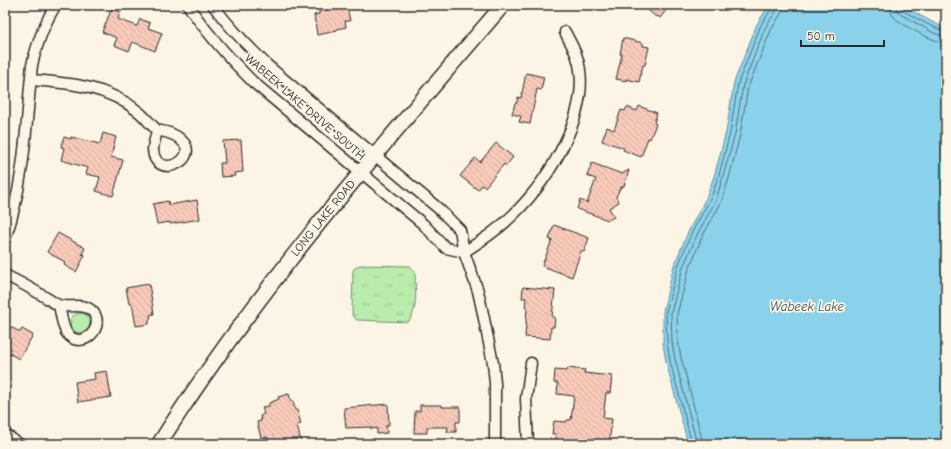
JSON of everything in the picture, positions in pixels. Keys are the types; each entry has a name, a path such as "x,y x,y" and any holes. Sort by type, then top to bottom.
{"main road":[{"name":"LONG LAKE ROAD","path":"159,444 249,312 309,235 503,5"}],"street":[{"path":"5,239 14,214 19,191 35,52 41,33 56,5"},
{"name":"WABEEK LAKE DRIVE SOUTH","path":"188,5 198,20 233,62 253,82 423,224 446,248 464,252"},
{"name":"WABEEK LAKE DRIVE SOUTH","path":"214,5 225,21 267,64 375,155 460,230 464,252 478,291 493,362 496,401 495,444"},
{"path":"464,252 484,239 513,215 538,185 564,144 574,116 580,88 577,58 573,47 564,32"},
{"path":"31,80 97,88 128,104 140,113 157,130"},
{"path":"5,275 59,305"},
{"path":"528,444 526,399 531,363"},
{"path":"5,434 19,444"}],"green space":[{"path":"359,265 410,266 415,272 416,298 414,311 408,322 357,320 352,315 353,270"},
{"path":"80,313 87,316 90,323 87,330 80,333 73,330 70,323 73,316"}],"water":[{"name":"Wabeek Lake","path":"769,5 902,5 946,29 946,444 688,444 666,362 663,343 663,311 674,265 689,230 707,196 715,173 726,132 734,82 757,24"}],"building":[{"path":"654,5 670,5 660,18 658,16 656,17 649,11"},
{"path":"347,7 350,21 345,21 346,27 317,35 314,15 319,14 319,11"},
{"path":"112,8 120,12 118,19 137,26 140,19 150,23 148,28 162,33 155,51 133,42 129,51 114,45 117,38 102,32"},
{"path":"623,38 643,43 643,46 649,47 639,82 626,79 626,81 616,79 622,54 620,54"},
{"path":"526,73 544,77 541,90 537,89 530,124 519,122 521,116 512,114 518,97 521,98"},
{"path":"639,106 657,113 654,123 656,124 650,139 648,138 641,157 623,150 624,148 602,141 607,127 614,130 621,110 625,111 627,107 637,111"},
{"path":"103,133 116,137 111,157 123,160 113,196 96,191 100,177 86,174 88,168 61,160 64,148 61,147 64,137 71,139 71,137 100,144"},
{"path":"241,140 243,172 234,173 235,176 221,177 220,163 225,163 223,141"},
{"path":"496,143 513,157 506,166 504,164 485,187 482,185 478,190 460,176 475,158 480,162"},
{"path":"592,163 622,174 629,170 624,186 620,188 616,197 619,202 609,208 614,217 608,220 577,209 580,200 587,203 596,179 587,176"},
{"path":"197,200 200,219 170,224 170,222 157,224 153,204 168,201 169,205"},
{"path":"554,225 589,238 584,252 581,251 572,277 542,266 552,240 549,239"},
{"path":"58,233 85,248 82,254 85,255 76,272 64,265 65,262 47,252"},
{"path":"149,284 154,314 150,315 151,319 149,319 149,324 136,326 132,304 129,304 126,288"},
{"path":"523,287 555,290 552,317 555,317 554,327 551,327 550,339 525,337 527,308 525,307 526,298 522,298"},
{"path":"5,324 20,332 22,329 33,335 19,359 5,351"},
{"path":"568,368 585,370 584,373 612,376 610,393 606,393 603,418 612,419 609,444 555,444 556,434 552,434 554,421 566,422 567,420 571,420 574,396 557,394 558,383 554,383 555,370 567,371"},
{"path":"107,371 111,397 78,402 75,382 95,379 94,373"},
{"path":"289,394 291,401 293,401 295,410 297,410 301,424 297,425 301,442 292,444 276,444 275,441 268,443 267,437 261,438 257,422 261,421 260,416 264,414 262,407 269,406 269,403 279,399 278,397"},
{"path":"388,404 389,425 386,425 387,433 377,434 377,428 371,429 370,427 346,428 344,408"},
{"path":"420,405 460,407 460,422 456,422 456,432 447,432 448,427 427,427 427,433 414,433 415,411 420,411"}]}
